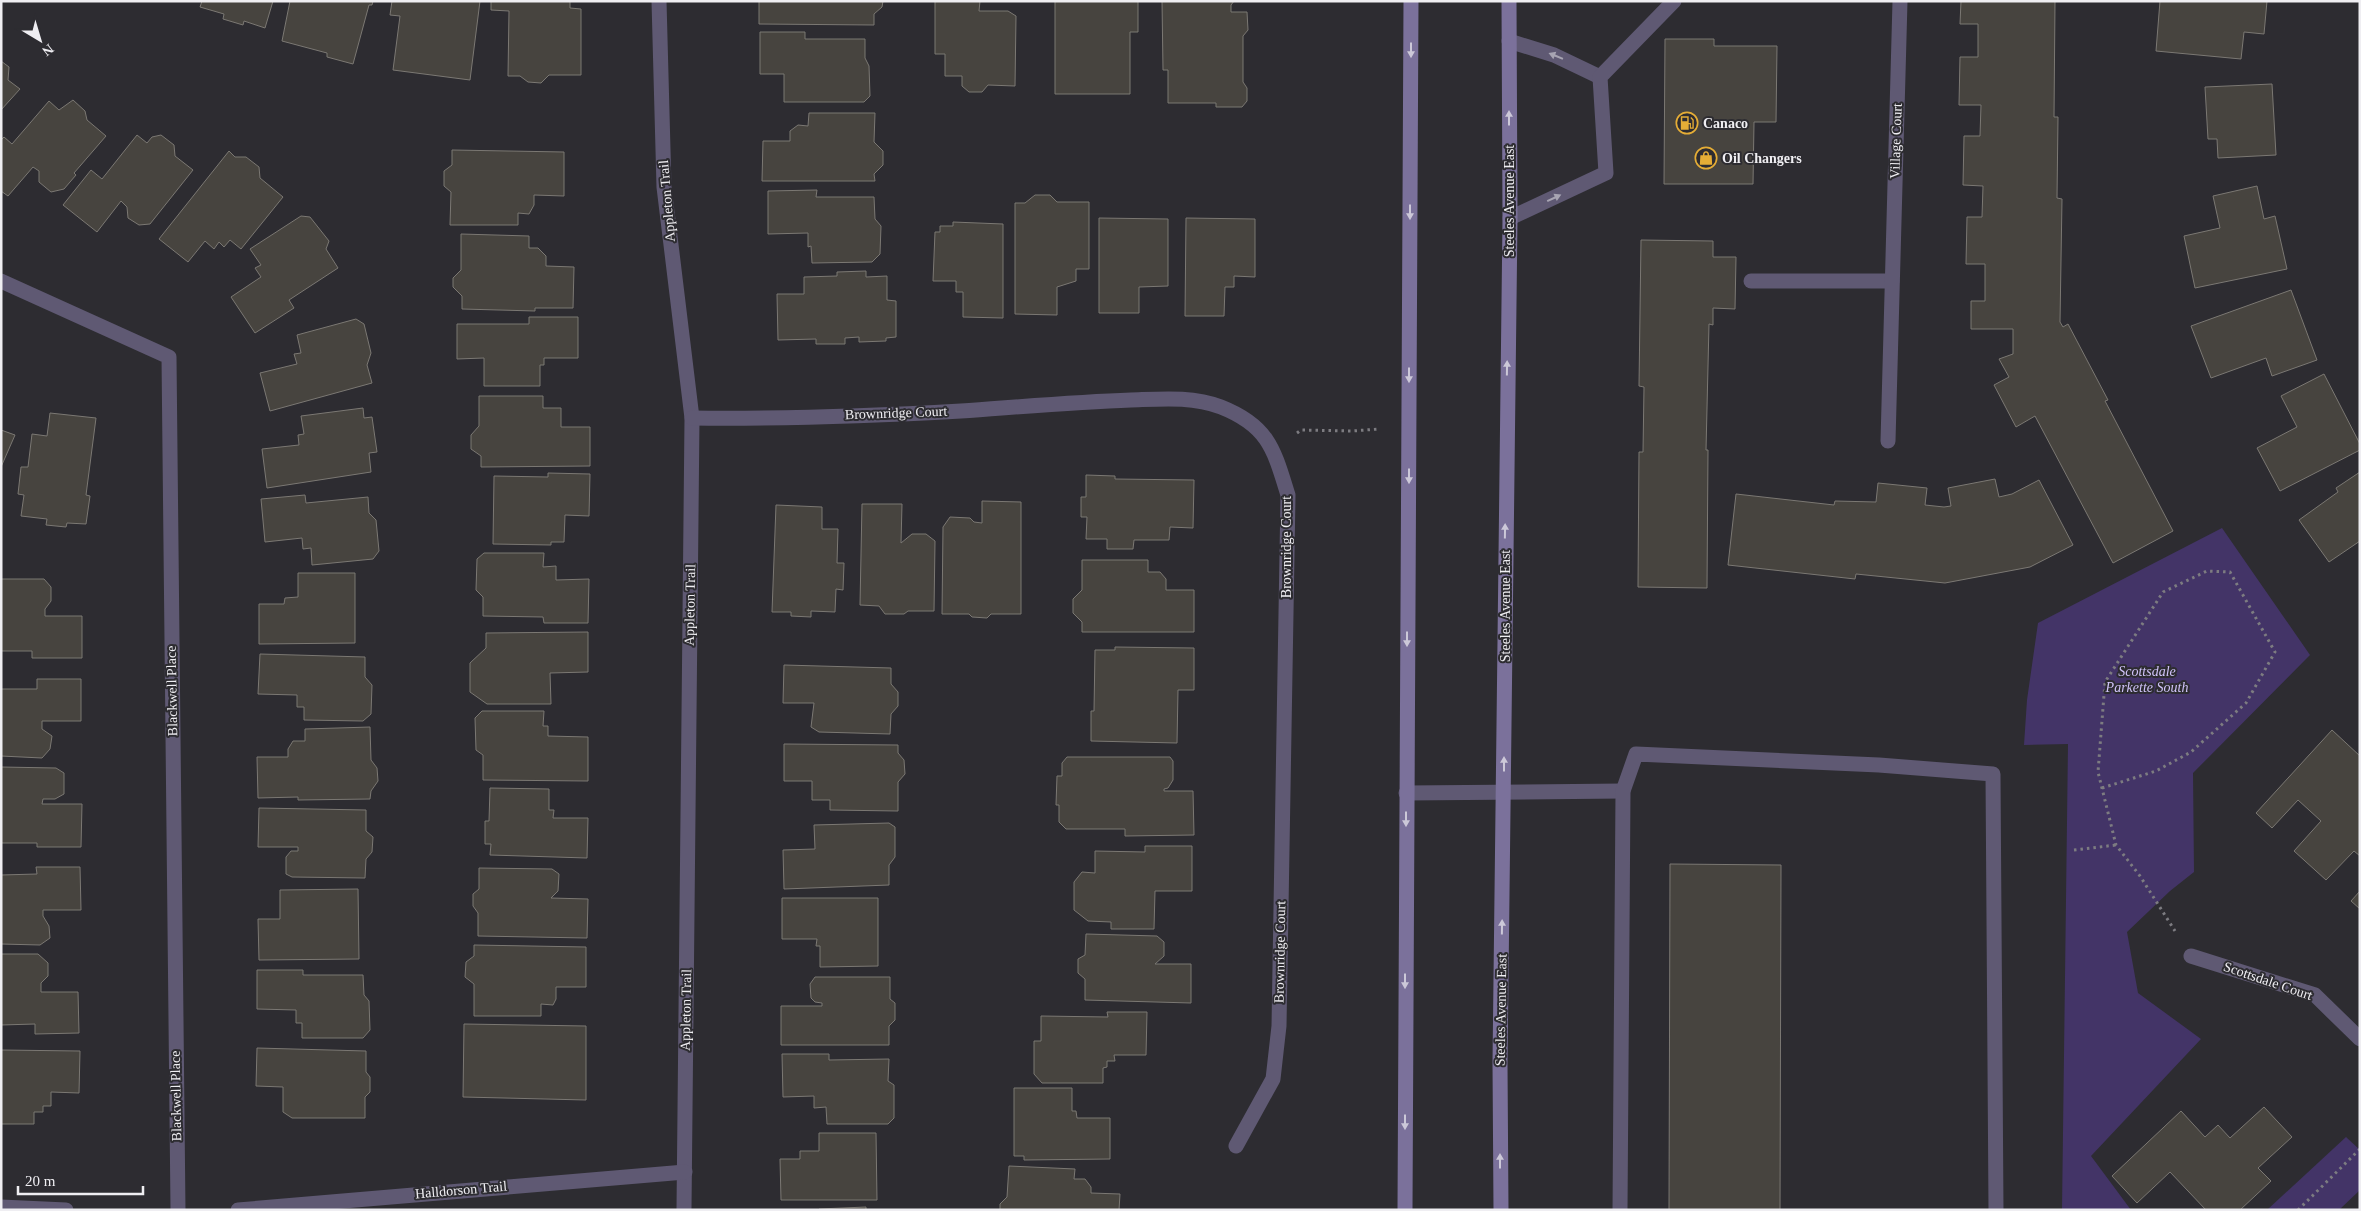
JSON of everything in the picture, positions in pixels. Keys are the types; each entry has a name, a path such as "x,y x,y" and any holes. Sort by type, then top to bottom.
{"main road":[{"path":"1405,1210 1411,1"},
{"name":"Steeles Avenue East","path":"1501,1210 1500,1063 1504,791 1504,614 1510,218 1509,1"}],"street":[{"name":"Appleton Trail","path":"659,1 664,187 692,418 684,1210"},
{"path":"1510,218 1606,173 1600,76 1674,1"},
{"name":"Village Court","path":"1888,441 1900,1"},
{"path":"1509,41 1554,55 1600,76"},
{"name":"Blackwell Place","path":"1,280 169,357 178,1210"},
{"path":"1751,282 1892,281"},
{"name":"Brownridge Court","path":"692,418 779,418 961,410 1061,402 1186,399 1220,407 1253,424 1274,450 1288,495 1279,1026 1273,1079 1236,1146"},
{"path":"1620,1210 1623,791 1636,754 1879,765 1993,774 1996,1210"},
{"path":"1406,793 1623,791"},
{"name":"Scottsdale Court","path":"2191,956 2315,995 2360,1039"},
{"name":"Halldorson Trail","path":"238,1210 684,1172"},
{"path":"1,1207 66,1210"}],"path":[{"path":"1274,450 1301,430 1352,431 1409,427"},
{"path":"2102,788 2156,771 2191,752 2246,703 2275,652 2230,572 2207,571 2163,592 2105,682 2098,772 2116,845 2140,876 2191,956"},
{"path":"2074,850 2116,845"},
{"path":"2298,1210 2360,1149"}],"green space":[{"name":"Scottsdale Parkette South","path":"2222,528 2310,655 2193,773 2194,872 2170,891 2127,932 2138,993 2201,1039 2091,1156 2131,1210 2062,1210 2068,744 2024,745 2027,700 2038,623"},
{"path":"2346,1137 2360,1150 2360,1190 2339,1210 2267,1210"}],"building":[{"path":"202,1 273,1 265,28 244,21 243,25 223,19 224,14 200,7"},
{"path":"290,1 373,1 372,5 369,5 353,64 327,57 327,53 282,41"},
{"path":"392,1 480,1 470,80 393,70 400,16 390,15"},
{"path":"491,1 570,1 570,8 581,9 581,75 549,75 541,83 528,82 520,76 508,76 509,11 491,10"},
{"path":"759,1 883,1 882,7 874,14 874,25 759,24"},
{"path":"935,1 980,1 979,11 1008,11 1016,16 1015,86 988,85 982,92 969,92 962,86 962,76 945,76 945,54 935,54"},
{"path":"1055,1 1138,1 1138,32 1130,32 1130,94 1055,94"},
{"path":"1162,1 1234,1 1231,5 1231,12 1247,12 1248,30 1243,36 1243,82 1247,88 1247,101 1242,107 1216,107 1216,103 1168,103 1168,70 1163,70"},
{"path":"1961,1 2055,1 2054,117 2058,117 2057,198 2062,199 2060,322 2063,327 2068,324 2108,400 2105,401 2173,531 2113,563 2035,416 2016,427 1994,385 2009,377 1999,359 2013,354 2013,329 1971,329 1971,301 1985,301 1985,264 1966,264 1967,217 1982,217 1983,186 1963,185 1964,136 1980,136 1981,105 1959,105 1960,57 1978,57 1978,24 1960,24"},
{"path":"2160,1 2267,1 2264,34 2244,32 2241,59 2156,51"},
{"path":"760,32 805,32 805,39 865,39 865,58 869,66 870,96 864,102 784,102 784,74 760,74"},
{"path":"1665,39 1714,39 1714,46 1777,46 1776,122 1754,122 1753,184 1664,184"},
{"path":"1,61 9,67 8,80 20,89 1,110"},
{"path":"2272,84 2276,155 2218,158 2217,139 2208,139 2205,87"},
{"path":"73,100 85,111 87,120 106,136 74,173 76,175 64,189 51,192 39,182 39,171 33,167 8,196 1,191 1,140 4,137 12,144 49,101 59,110"},
{"path":"809,113 875,113 874,142 883,151 883,165 874,174 875,181 762,181 763,141 790,141 790,131 798,125 808,126"},
{"path":"137,135 147,143 152,137 161,135 174,145 175,156 193,170 150,224 139,225 128,218 127,207 121,201 97,232 63,205 91,170 102,179"},
{"path":"452,150 564,152 564,196 534,195 534,205 529,214 518,213 518,225 450,225 451,192 444,186 444,171 452,165"},
{"path":"229,151 235,157 246,157 259,167 260,178 283,197 241,249 230,240 224,247 219,242 214,249 205,241 188,262 159,239"},
{"path":"2257,186 2264,219 2275,216 2287,269 2195,288 2184,236 2220,228 2213,196"},
{"path":"817,190 816,197 874,197 875,219 881,226 880,254 872,262 812,263 811,246 808,247 808,233 768,234 768,191"},
{"path":"1035,195 1050,195 1057,202 1089,202 1089,269 1076,269 1076,281 1057,287 1057,315 1015,314 1015,203 1025,203"},
{"path":"301,216 310,217 329,241 326,249 338,268 289,300 294,308 255,333 231,297 261,277 255,268 261,265 250,249"},
{"path":"1099,218 1168,219 1168,286 1139,287 1139,313 1099,313"},
{"path":"1186,218 1255,219 1255,277 1234,276 1234,287 1225,287 1224,316 1185,316"},
{"path":"953,222 1003,224 1003,318 963,317 963,292 956,292 956,281 933,281 935,232 940,232 940,226 953,226"},
{"path":"461,234 529,236 529,248 538,248 546,256 546,266 574,267 573,308 535,308 535,311 462,309 462,296 453,287 453,278 461,270"},
{"path":"1641,240 1713,241 1713,257 1736,257 1735,309 1713,308 1713,325 1709,324 1706,450 1708,450 1707,588 1638,587 1639,452 1643,452 1644,387 1639,386"},
{"path":"866,271 866,277 887,276 887,300 896,301 896,337 886,338 886,341 859,342 859,337 845,338 845,344 816,344 816,339 778,340 777,294 804,294 804,277 837,276 837,272"},
{"path":"2291,290 2317,360 2272,376 2266,358 2211,378 2191,326"},
{"path":"529,317 578,317 578,358 544,358 544,365 540,365 540,386 484,386 484,358 457,359 457,324 529,324"},
{"path":"356,319 364,324 371,353 367,365 372,383 270,411 260,373 297,364 294,354 301,353 297,335"},
{"path":"2324,374 2360,444 2360,450 2280,491 2257,448 2297,427 2281,396"},
{"path":"479,396 543,396 543,408 561,408 561,427 590,427 590,466 481,467 481,456 471,449 471,435 479,426"},
{"path":"363,408 364,418 372,417 377,452 369,453 371,472 267,488 262,449 299,445 298,435 304,434 301,416"},
{"path":"50,413 96,418 86,495 90,496 86,524 67,523 66,527 46,525 47,519 21,516 24,495 18,494 21,467 28,467 32,434 47,436"},
{"path":"1,430 15,435 1,467"},
{"path":"2360,472 2360,541 2329,562 2299,520 2338,492 2336,488"},
{"path":"548,473 590,474 589,516 565,515 564,542 551,542 551,545 493,544 494,476 548,477"},
{"path":"1086,475 1115,476 1115,479 1194,480 1193,528 1170,527 1169,540 1134,540 1133,549 1107,549 1107,539 1086,539 1087,517 1081,517 1081,497 1086,497"},
{"path":"1995,479 1999,497 2012,494 2039,480 2073,545 2030,567 1945,583 1856,574 1855,579 1728,565 1736,494 1834,505 1835,501 1876,502 1878,483 1927,488 1925,505 1944,507 1951,506 1948,488"},
{"path":"305,495 306,503 368,497 369,513 376,520 379,551 373,559 312,565 311,548 303,549 302,538 265,542 261,499"},
{"path":"982,501 1021,502 1021,614 991,614 987,618 972,617 969,614 942,614 943,527 950,517 970,518 974,522 982,523"},
{"path":"862,504 902,504 901,543 912,534 926,534 935,541 934,611 908,611 904,614 885,614 879,606 860,605"},
{"path":"776,505 822,507 822,529 838,529 837,563 844,563 843,590 836,589 835,612 811,611 811,617 791,616 791,612 772,612"},
{"path":"484,553 544,553 543,567 556,566 556,580 589,579 588,623 544,623 543,617 483,616 483,597 476,590 477,559"},
{"path":"1082,560 1148,560 1148,572 1160,572 1166,579 1166,590 1194,590 1194,632 1082,632 1082,622 1073,613 1073,599 1082,590"},
{"path":"298,573 355,573 355,643 259,644 259,604 284,604 285,598 298,597"},
{"path":"1,579 44,579 51,587 51,601 45,609 45,616 82,616 82,658 32,658 32,651 1,651"},
{"path":"588,632 588,672 550,673 551,704 487,704 470,692 470,663 486,648 486,633"},
{"path":"1115,647 1194,648 1194,690 1178,690 1177,743 1091,741 1091,711 1094,711 1095,650 1115,650"},
{"path":"260,654 365,657 365,677 372,685 371,714 363,721 304,720 304,707 297,707 297,695 258,694"},
{"path":"784,665 891,668 891,684 898,692 898,706 891,714 890,734 819,732 811,727 814,703 783,703"},
{"path":"37,679 81,679 81,721 42,721 42,729 52,736 50,749 42,758 1,756 1,689 37,689"},
{"path":"482,711 544,711 543,726 548,726 548,736 588,737 588,781 483,780 483,755 476,750 475,718"},
{"path":"370,727 371,760 377,768 378,781 371,791 370,799 298,800 298,797 258,798 257,757 288,757 288,749 293,741 305,741 305,729"},
{"path":"2332,730 2360,756 2360,856 2354,851 2326,880 2294,851 2321,821 2298,800 2272,828 2256,813"},
{"path":"784,744 898,745 898,753 904,760 905,774 898,782 898,811 830,810 830,800 812,800 812,781 784,781"},
{"path":"1067,757 1170,757 1173,761 1173,780 1164,791 1193,791 1194,835 1125,836 1125,829 1066,829 1059,822 1059,805 1056,805 1057,776 1062,776 1062,763"},
{"path":"1,767 56,768 64,773 64,794 55,799 43,799 42,804 82,804 81,847 37,847 37,843 1,843"},
{"path":"490,788 549,789 549,810 554,810 553,818 588,818 587,858 490,855 491,844 485,844 485,821 489,821"},
{"path":"259,808 366,810 366,831 373,837 372,852 366,859 365,878 292,877 286,874 286,857 291,851 298,851 298,847 258,847"},
{"path":"889,823 895,827 895,857 889,865 889,885 784,889 783,850 815,849 814,825"},
{"path":"1145,846 1192,846 1192,891 1155,891 1154,929 1111,929 1111,922 1088,921 1074,910 1074,882 1082,872 1095,873 1095,851 1145,852"},
{"path":"1670,864 1781,865 1780,1210 1669,1210"},
{"path":"36,867 80,867 81,910 43,910 43,916 49,926 50,938 40,945 1,944 1,875 37,874"},
{"path":"479,868 552,869 559,874 558,891 551,898 588,899 587,938 478,936 478,913 473,906 473,894 479,889"},
{"path":"358,889 359,959 259,960 258,919 280,919 280,890"},
{"path":"2360,891 2360,909 2351,901"},
{"path":"782,898 878,898 878,966 820,967 820,946 816,946 817,939 782,939"},
{"path":"1086,934 1157,936 1164,942 1164,956 1155,964 1191,964 1191,1003 1085,1000 1085,979 1078,973 1078,959 1085,955"},
{"path":"474,945 586,947 586,987 556,987 556,999 553,1005 541,1004 541,1016 474,1016 474,984 465,977 466,962 474,956"},
{"path":"1,954 38,954 48,963 48,976 41,983 41,992 78,992 79,1033 35,1034 35,1024 1,1025"},
{"path":"257,970 303,970 303,975 363,975 364,995 369,1001 370,1030 363,1038 302,1038 302,1023 296,1023 296,1010 257,1009"},
{"path":"815,977 890,977 890,999 895,1003 895,1020 889,1026 889,1045 781,1045 781,1006 822,1006 822,1003 815,1002 811,998 810,984"},
{"path":"1107,1012 1147,1012 1146,1055 1114,1055 1115,1061 1107,1061 1107,1067 1103,1068 1103,1083 1042,1083 1034,1074 1034,1041 1041,1041 1041,1016 1108,1017"},
{"path":"464,1024 586,1026 586,1100 463,1097"},
{"path":"257,1048 366,1051 366,1072 370,1077 370,1092 365,1097 365,1118 292,1118 283,1112 283,1087 256,1086"},
{"path":"1,1050 80,1051 79,1093 51,1092 51,1106 43,1106 43,1112 34,1112 34,1124 1,1124"},
{"path":"782,1054 829,1054 829,1060 889,1059 888,1081 894,1085 894,1118 888,1124 827,1124 826,1107 814,1108 814,1096 783,1097"},
{"path":"1014,1088 1072,1088 1072,1111 1076,1111 1077,1118 1110,1118 1110,1159 1024,1160 1024,1156 1014,1156"},
{"path":"2264,1107 2292,1137 2258,1168 2271,1181 2240,1210 2206,1210 2170,1172 2137,1203 2112,1176 2181,1111 2205,1137 2218,1125 2230,1138"},
{"path":"819,1133 876,1133 877,1200 781,1200 780,1159 800,1159 800,1151 819,1151"},
{"path":"1009,1166 1075,1169 1074,1179 1085,1179 1091,1187 1091,1193 1120,1194 1119,1210 1000,1210 1000,1204 1007,1197"},
{"path":"866,1207 866,1210 819,1210 819,1209"}],"place":[{"name":"Canaco","path":"1687,123"},
{"name":"Oil Changers","path":"1706,158"}]}
